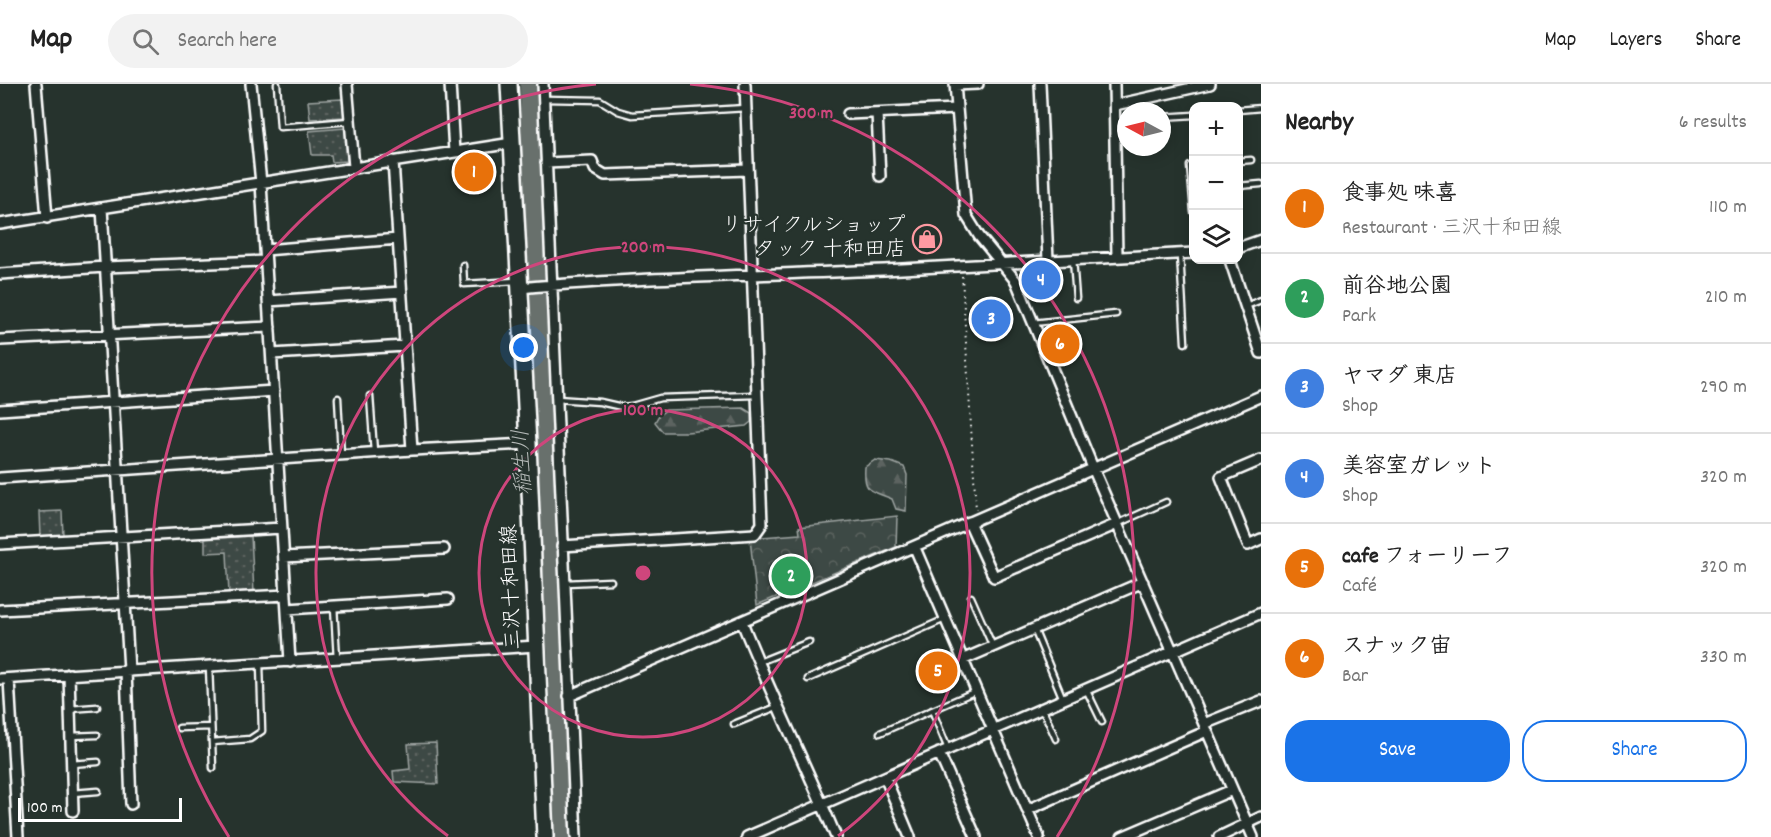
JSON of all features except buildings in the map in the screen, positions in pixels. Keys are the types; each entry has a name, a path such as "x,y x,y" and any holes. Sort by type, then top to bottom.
{"main road":[{"name":"三沢十和田線","path":"509,84 524,285 528,444 545,837"}],"street":[{"path":"36,84 47,218"},
{"path":"251,84 261,183 290,662"},
{"path":"347,84 354,167"},
{"path":"450,84 454,152"},
{"path":"543,84 563,583 576,837"},
{"path":"562,546 755,534 762,524 745,84"},
{"path":"978,84 955,84 966,215 985,244 1016,280 1093,468 1253,837"},
{"path":"1040,84 1048,260"},
{"path":"1114,84 1117,257"},
{"path":"1115,105 1210,84"},
{"path":"848,114 957,109"},
{"path":"877,113 880,176"},
{"path":"0,224 512,143"},
{"path":"393,161 412,450"},
{"path":"546,163 592,162 596,169 605,175 748,170"},
{"path":"102,208 125,604 131,804"},
{"path":"265,250 398,239"},
{"path":"1243,247 1261,240"},
{"path":"524,285 1004,264 1189,253"},
{"path":"0,274 105,267 266,261"},
{"path":"1231,264 1261,353"},
{"path":"268,301 402,292"},
{"path":"0,340 270,327"},
{"path":"272,354 405,346"},
{"path":"0,410 274,391"},
{"path":"569,696 915,548 973,520 1261,396"},
{"path":"0,478 374,452 528,444"},
{"path":"1261,460 1221,477 1248,544 1261,539"},
{"path":"973,520 994,577 1117,524"},
{"path":"0,544 282,528"},
{"path":"915,548 1039,837"},
{"path":"284,556 444,549"},
{"path":"962,660 1143,582"},
{"path":"0,610 286,595"},
{"path":"287,609 448,599"},
{"path":"747,837 1261,613"},
{"path":"742,622 836,837"},
{"path":"18,837 4,679 536,646"},
{"path":"69,674 73,810"},
{"path":"1027,810 1261,701"},
{"path":"944,751 976,837"},
{"path":"885,777 910,837"},
{"path":"1122,837 1232,790"},
{"path":"1219,837 1261,817"}],"lane":[{"path":"277,84 280,127 350,121"},
{"path":"544,99 600,100 618,111 632,115 746,108"},
{"path":"1243,110 1261,108"},
{"path":"1171,116 1189,115"},
{"path":"1243,161 1251,160"},
{"path":"1243,186 1261,184"},
{"path":"1180,254 1185,343"},
{"path":"1073,259 1076,298"},
{"path":"463,265 464,284 524,285"},
{"path":"1246,306 1261,300"},
{"path":"1033,323 1116,314"},
{"path":"557,399 632,406 660,398 757,395"},
{"path":"370,396 374,452"},
{"path":"338,398 341,455"},
{"path":"1117,524 1166,502"},
{"path":"563,583 611,581"},
{"path":"970,597 993,647"},
{"path":"334,606 337,659"},
{"path":"808,679 945,619"},
{"path":"1034,629 1063,699"},
{"path":"758,662 809,642"},
{"path":"212,742 250,739 262,731 260,664"},
{"path":"209,666 213,768"},
{"path":"1086,689 1102,722"},
{"path":"880,733 976,691"},
{"path":"734,724 779,705"},
{"path":"69,709 97,707"},
{"path":"1042,708 1056,739"},
{"path":"932,710 944,751"},
{"path":"179,728 211,727"},
{"path":"70,736 97,735"},
{"path":"71,764 98,762"},
{"path":"72,793 98,791"}],"path":[{"path":"962,265 973,520"}],"green space":[{"path":"342,99 344,117 310,119 308,101"},
{"path":"345,128 347,161 332,162 331,155 312,155 309,131"},
{"path":"743,408 751,413 751,422 746,426 663,432 655,422 666,410"},
{"path":"875,460 891,462 904,467 907,475 906,511 896,509 892,499 867,487 865,467"},
{"path":"62,511 63,536 40,537 39,512"},
{"path":"897,516 896,547 757,605 750,538 800,534 799,527"},
{"path":"251,536 254,593 229,594 227,552 205,553 205,539"},
{"path":"436,743 438,784 394,782 393,771 410,769 408,744"}],"waterway":[{"name":"稲生川","path":"530,84 533,192 558,665 561,837"}],"place":[{"name":"食事処 味喜","path":"474,172"},
{"name":"リサイクルショップ タック 十和田店","path":"927,239"},
{"name":"美容室ガレット","path":"1041,280"},
{"name":"ヤマダ 東店","path":"991,319"},
{"name":"スナック宙","path":"1060,344"},
{"name":"前谷地公園","path":"791,576"},
{"name":"cafe フォーリーフ","path":"938,671"}]}
